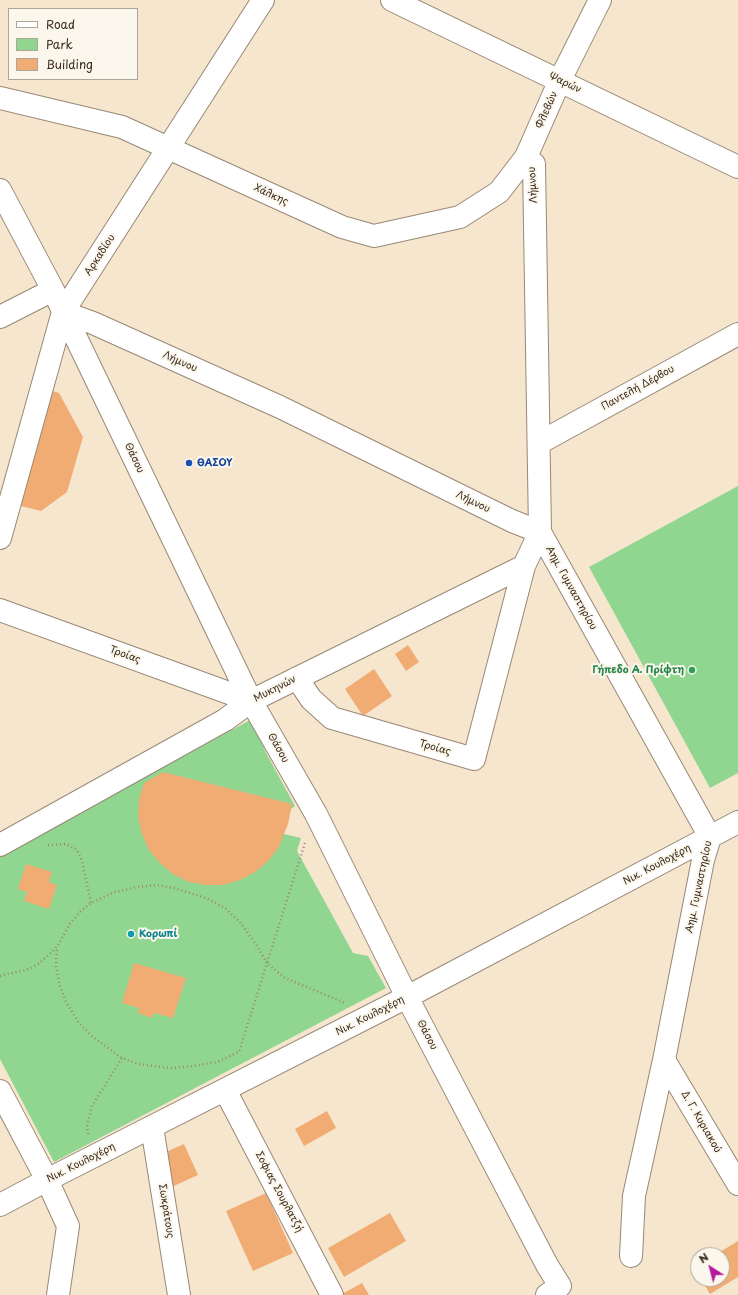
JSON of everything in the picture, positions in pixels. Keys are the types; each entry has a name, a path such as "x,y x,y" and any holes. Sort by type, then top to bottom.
{"street":[{"name":"Αρκαδίου","path":"0,538 63,312 263,0"},
{"name":"Ψαρών","path":"392,0 738,167"},
{"name":"Φλεβών","path":"526,157 560,80 600,0"},
{"name":"Χάλκης","path":"0,98 122,127 342,227 374,236 460,217 499,192 526,157"},
{"name":"Λήμνου","path":"63,312 93,323 280,407 512,521 540,532 534,164 526,157"},
{"name":"Θάσου","path":"0,190 53,290 250,701 316,814 407,997 544,1258 557,1292"},
{"path":"0,317 53,290"},
{"name":"Παντελή Δέρβου","path":"539,443 738,334"},
{"path":"524,566 540,532"},
{"name":"Αημ. Γυμναστηρίου","path":"540,532 710,837 703,860 664,1060 634,1196 631,1256"},
{"name":"Τροίας","path":"297,678 311,699 332,718 474,759 524,566"},
{"name":"Μυκηνών","path":"0,845 225,720 250,701 524,566"},
{"name":"Τροίας","path":"0,610 250,701"},
{"name":"Νικ. Κουλοχέρη","path":"0,1205 95,1155 371,1016 738,822"},
{"name":"Δ. Γ. Κυριακού","path":"664,1060 738,1184"},
{"name":"Σοφιας Σουρλατζή","path":"225,1090 332,1295"},
{"path":"0,1091 48,1180 68,1226 58,1295"},
{"name":"Σωκράτους","path":"152,1127 180,1295"}],"path":[{"path":"57,947 56,967 60,986 66,1002 79,1023 93,1037 122,1058 138,1064 171,1068 217,1062 239,1052 307,834 316,814"},
{"path":"44,845 66,844 77,850 82,861 91,903"},
{"path":"0,976 29,970 40,963 57,947 71,922 91,903 115,892 137,887 157,885 174,888 201,896 225,908 235,918 257,946 267,963 285,978 352,1006 371,1016"},
{"path":"95,1155 90,1144 88,1134 88,1115 122,1058"}],"green space":[{"name":"Γήπεδο Α. Πρίφτη","path":"738,486 738,773 710,788 589,567"},
{"path":"252,719 266,753 295,806 291,809 284,834 301,838 297,851 353,953 368,956 386,988 54,1162 0,1059 0,856"}],"building":[{"path":"50,390 59,393 83,437 67,492 41,511 17,505"},
{"path":"408,645 419,662 406,671 395,654"},
{"path":"374,669 392,696 363,716 345,689"},
{"path":"163,772 292,804 288,824 279,847 268,861 255,872 240,880 223,885 206,885 189,882 173,874 160,863 149,850 142,834 138,817 139,800 144,783"},
{"path":"26,864 52,872 49,882 57,885 49,909 24,901 27,892 18,889"},
{"path":"134,963 186,978 173,1018 154,1013 152,1018 138,1013 139,1008 122,1003"},
{"path":"327,1111 336,1128 304,1146 295,1129"},
{"path":"184,1144 198,1175 165,1190 159,1155"},
{"path":"266,1193 293,1253 253,1271 226,1211"},
{"path":"390,1213 406,1241 344,1277 328,1248"},
{"path":"738,1241 738,1277 730,1282 730,1247 728,1247"},
{"path":"362,1283 369,1295 340,1295"},
{"path":"706,1287 722,1287 710,1294"}],"place":[{"name":"ΘΑΣΟΥ","path":"189,463"},
{"name":"Γήπεδο Α. Πρίφτη","path":"692,670"},
{"name":"Κορωπί","path":"131,934"}]}
